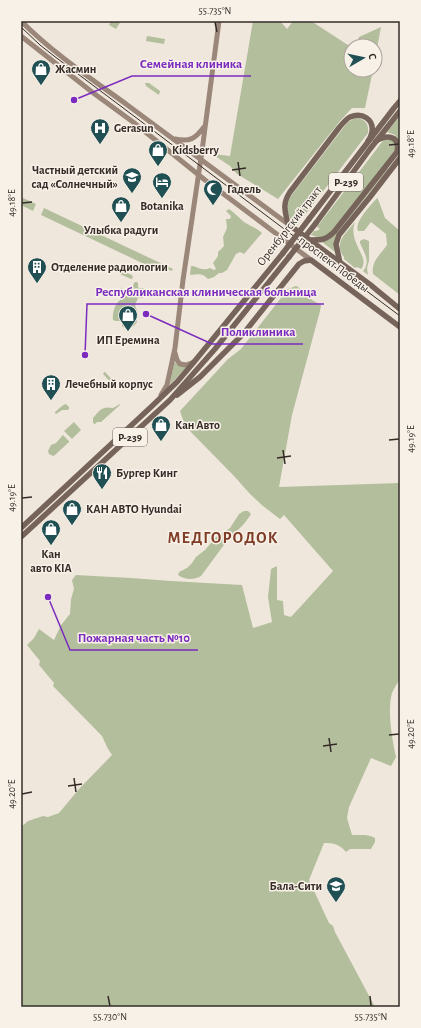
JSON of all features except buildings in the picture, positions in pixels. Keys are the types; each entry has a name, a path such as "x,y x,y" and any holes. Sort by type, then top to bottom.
{"main road":[{"name":"проспект Победы","path":"21,21 35,36 59,55 311,240 400,309"},
{"path":"156,403 167,385 175,348 219,21"},
{"name":"проспект Победы","path":"21,36 198,174 400,327"},
{"name":"Оренбургский тракт","path":"21,528 177,382 283,253 400,101"},
{"path":"120,113 127,105"},
{"name":"Оренбургский тракт","path":"21,537 170,400 215,349 289,257 400,111"},
{"path":"288,224 284,207 287,196 343,123 349,118 355,116 361,115 366,118 370,123 372,130 368,142"},
{"path":"173,139 185,141 193,139 199,135 205,127"},
{"path":"311,240 324,240 334,232 397,152 397,144 394,139 384,137 376,141"},
{"path":"340,263 336,244 339,235 400,158"},
{"path":"170,400 200,377 236,342 299,264 304,260 311,260"},
{"path":"175,348 176,360 180,364 186,365 194,362"}],"green space":[{"path":"111,21 121,21 116,29 109,25"},
{"path":"253,21 280,21 287,29 293,21 311,21 343,42 343,78 371,78 365,108 352,108 278,199 237,174 230,166 214,154 230,156"},
{"path":"381,27 379,38 359,37"},
{"path":"147,36 165,39 164,44 146,41"},
{"path":"145,83 149,83 160,91 159,95 146,86"},
{"path":"400,116 400,141 395,135 387,132"},
{"path":"358,118 366,123 368,133 304,216 299,212 298,217 300,221 297,225 291,219 287,208 291,196 347,123"},
{"path":"390,139 395,143 396,149 331,235 321,238 311,235 314,231 320,229 317,227 382,142"},
{"path":"387,168 388,169 337,234 335,252 322,242 330,239 336,234"},
{"path":"21,197 36,204 33,211 21,205"},
{"path":"377,198 385,218 400,231 400,295 373,274 375,261 387,245 386,234 371,222 364,231 358,231 357,227 367,209"},
{"path":"44,208 173,269 172,271 161,267 159,271 41,215"},
{"path":"229,209 244,222 262,233 244,254 240,252 236,254 227,270 222,273 208,279 200,274 190,275 191,266 204,269 216,269 213,263 218,256 218,252 224,246 223,237 227,228 226,219 230,219 231,216 226,211"},
{"path":"355,222 353,231 354,236 364,261 361,269 357,267 355,268 344,259 340,247 342,238"},
{"path":"364,239 369,241 369,261 367,268 368,275 363,271 367,261 360,241"},
{"path":"120,271 132,275 133,278 131,279 120,274"},
{"path":"135,282 138,283 139,288 143,288 145,291 143,298 138,298 135,305 137,311 137,322 131,328 125,328 122,326 122,321 113,320 113,312 115,306 120,300 121,294 132,297 133,294 120,288 131,291"},
{"path":"296,286 303,290 312,300 321,305 292,415 279,487 400,483 400,679 392,693 390,708 396,757 391,766 371,758 349,807 347,818 352,835 367,835 375,838 375,842 371,849 350,849 346,852 336,844 324,843 309,880 329,923 333,926 375,1007 21,1007 21,827 28,821 59,813 79,789 112,755 102,736 53,686 54,683 39,665 40,661 27,645 34,638 39,629 54,640 61,625 70,614 71,599 74,589 72,580 76,575 242,585 253,628 272,622 268,597 271,569 277,566 277,600 283,601 284,615 291,617 333,571 284,515 280,519 263,506 185,426 180,411 228,359 241,349 288,289"},
{"path":"174,362 181,366 188,365 170,385"},
{"path":"104,372 117,385 117,387 115,387 103,374"},
{"path":"65,404 69,407 69,409 62,410 56,414 55,413 55,412"},
{"path":"120,404 101,422 97,422 95,424 93,423 93,418 102,409 113,408"},
{"path":"74,422 81,430 72,439 64,431"},
{"path":"63,435 69,442 55,455 53,456 49,454 48,451 51,445 56,443"},
{"path":"244,511 248,511 251,514 245,523 229,538 201,576 190,579 178,575 179,572 187,568 196,557 205,550 216,537 230,528 239,514"}],"tram line":[{"path":"21,27 54,56 400,316"}],"place":[{"name":"Жасмин","path":"41,86"},
{"name":"Семейная клиника","path":"74,100"},
{"name":"Gerasun","path":"100,145"},
{"name":"Kidsberry","path":"158,167"},
{"name":"Частный детский сад «Солнечный»","path":"132,194"},
{"name":"Botanika","path":"162,199"},
{"name":"Гадель","path":"213,206"},
{"name":"Улыбка радуги","path":"121,223"},
{"name":"Отделение радиологии","path":"37,284"},
{"name":"Поликлиника","path":"146,314"},
{"name":"ИП Еремина","path":"128,332"},
{"name":"Республиканская клиническая больница","path":"85,355"},
{"name":"Лечебный корпус","path":"51,401"},
{"name":"Кан Авто","path":"161,442"},
{"name":"Бургер Кинг","path":"102,490"},
{"name":"КАН АВТО Hyundai","path":"72,526"},
{"name":"Кан авто KIA","path":"51,546"},
{"name":"Пожарная часть №10","path":"48,597"},
{"name":"Бала-Сити","path":"336,903"}],"district":[{"name":"МЕДГОРОДОК","path":"223,538"}]}
